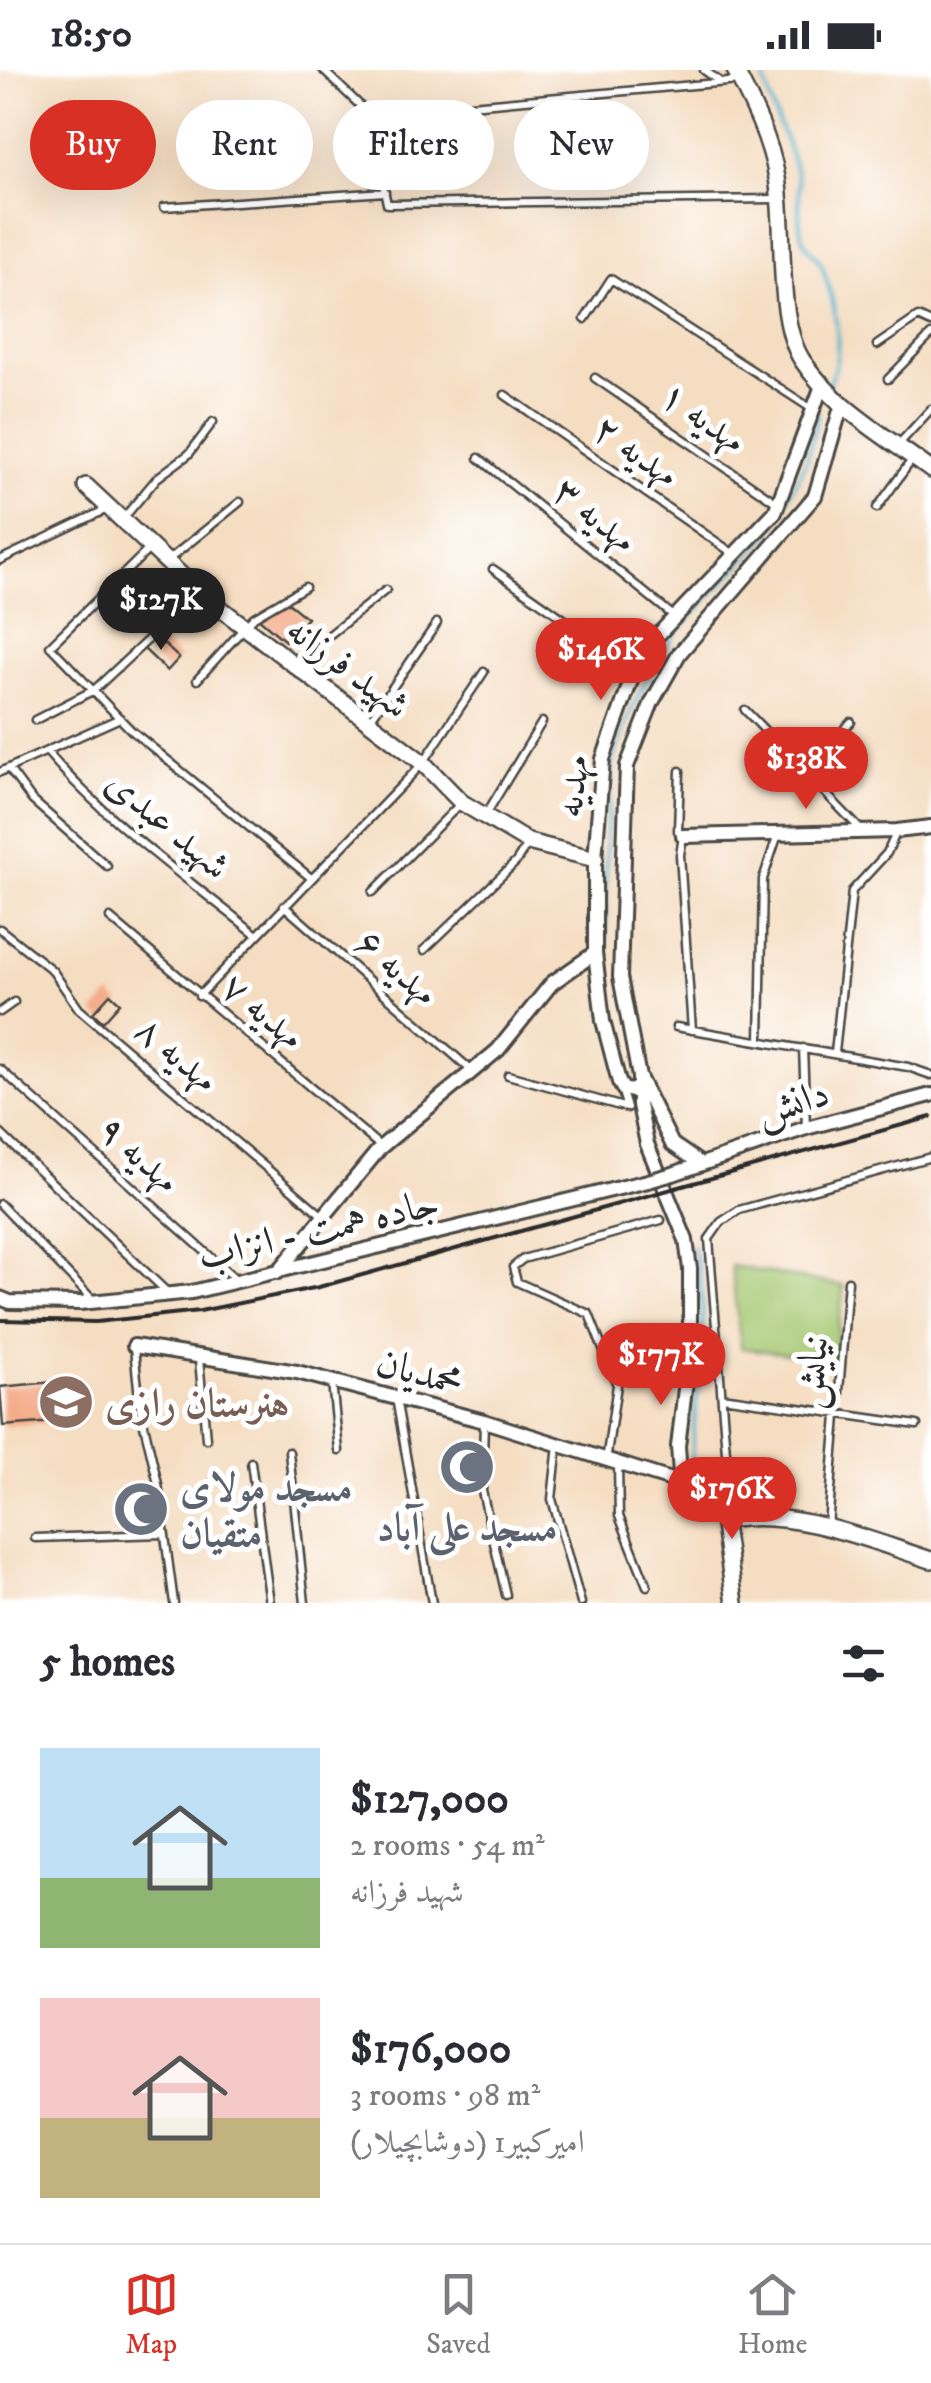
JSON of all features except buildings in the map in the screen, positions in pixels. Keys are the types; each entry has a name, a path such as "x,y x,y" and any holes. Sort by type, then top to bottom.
{"street":[{"path":"738,75 766,132 779,198 790,328 804,363 842,404 931,470"},
{"name":"مهدیه","path":"619,1083 603,1021 595,953 595,858 602,759 635,669 655,638 775,512 825,386"},
{"path":"842,404 815,496 680,654 652,702 626,766 620,977 647,1144 686,1240 690,1269 690,1348 678,1446 684,1484 728,1511 828,1527 931,1560"},
{"name":"شهید فرزانه","path":"86,486 199,592 423,763 461,802 528,842 595,858"},
{"path":"683,836 931,827"},
{"path":"595,858 622,860"},
{"path":"276,1274 381,1146 498,1050 552,983 595,953"},
{"path":"619,1083 627,1091 639,1081"},
{"path":"639,1081 672,1144 702,1164"},
{"name":"دانش","path":"673,1174 806,1128 931,1094"},
{"name":"جاده همت - انزاب","path":"0,1298 10,1302 95,1302 239,1282 673,1174"},
{"name":"محمدیان","path":"134,1346 332,1381 484,1421 684,1484"},
{"path":"728,1511 735,1603"}],"lane":[{"path":"323,70 355,100"},
{"path":"704,70 720,82"},
{"path":"494,103 720,82 738,75"},
{"path":"164,207 384,192 387,204 779,198"},
{"path":"585,319 611,279 813,409"},
{"path":"877,344 918,318 931,323"},
{"path":"888,379 931,334"},
{"name":"مهدیه ۱","path":"595,378 778,504"},
{"name":"مهدیه ۲","path":"505,395 735,555"},
{"path":"898,445 931,409"},
{"path":"121,520 157,478 189,454 213,422"},
{"path":"876,508 914,457"},
{"name":"مهدیه ۳","path":"479,458 676,617"},
{"path":"166,562 240,502"},
{"path":"0,560 108,509"},
{"path":"150,548 50,646 120,718 311,878"},
{"path":"493,569 635,669"},
{"path":"197,680 254,617 305,587"},
{"path":"304,672 323,640 386,590"},
{"path":"35,720 94,690 199,592"},
{"path":"368,722 437,622"},
{"path":"199,996 423,763 484,672"},
{"path":"745,710 863,832"},
{"path":"106,866 4,771 120,718"},
{"path":"484,817 542,722"},
{"path":"804,771 851,722"},
{"name":"شهید عبدی","path":"48,753 127,830 256,935"},
{"path":"680,771 678,831 683,836 680,854 692,1030"},
{"path":"373,892 461,802"},
{"path":"834,1053 852,891 887,852 897,831"},
{"path":"760,1041 764,879 778,834"},
{"path":"424,950 516,862 528,842"},
{"name":"مهدیه ۶","path":"284,906 472,1070"},
{"name":"مهدیه ۷","path":"110,918 381,1146"},
{"name":"مهدیه ۸","path":"0,929 52,970 79,1009 324,1216"},
{"path":"0,1012 14,1002"},
{"path":"676,1028 834,1053 931,1075"},
{"path":"804,1048 806,1128"},
{"name":"مهدیه ۹","path":"0,1069 239,1282"},
{"path":"508,1074 628,1108 619,1083"},
{"path":"0,1133 169,1294"},
{"path":"728,1511 709,1239 721,1222 739,1210 931,1157"},
{"path":"0,1204 95,1302"},
{"path":"646,1586 619,1516 612,1463 617,1385 589,1314 517,1282 513,1267 522,1259 661,1220"},
{"name":"نیایش","path":"828,1527 848,1281"},
{"path":"134,1346 140,1408 158,1484 174,1603"},
{"path":"199,1358 206,1439"},
{"path":"332,1381 339,1451"},
{"path":"396,1398 432,1603"},
{"path":"722,1398 917,1424"},
{"path":"484,1421 482,1490 506,1595"},
{"path":"558,1444 552,1499 581,1603"},
{"path":"289,1452 305,1603"},
{"path":"251,1462 270,1603"},
{"path":"35,1538 163,1534"}],"green space":[{"path":"731,1266 844,1286 834,1360 741,1348"}],"waterway":[{"path":"763,70 798,180 802,235 822,266 831,294 838,342 828,385"},
{"path":"629,1087 614,1024 606,960 606,837 613,758 634,704 673,636 772,531 807,459 818,413"},
{"path":"692,1246 699,1272 702,1328 691,1467 698,1480 710,1483"}],"railway":[{"path":"0,1320 96,1322 200,1311 319,1287 931,1117"}],"place":[{"name":"هنرستان رازی","path":"66,1402"},
{"name":"مسجد علی آباد","path":"467,1467"},
{"name":"مسجد مولای متقیان","path":"141,1509"}]}
